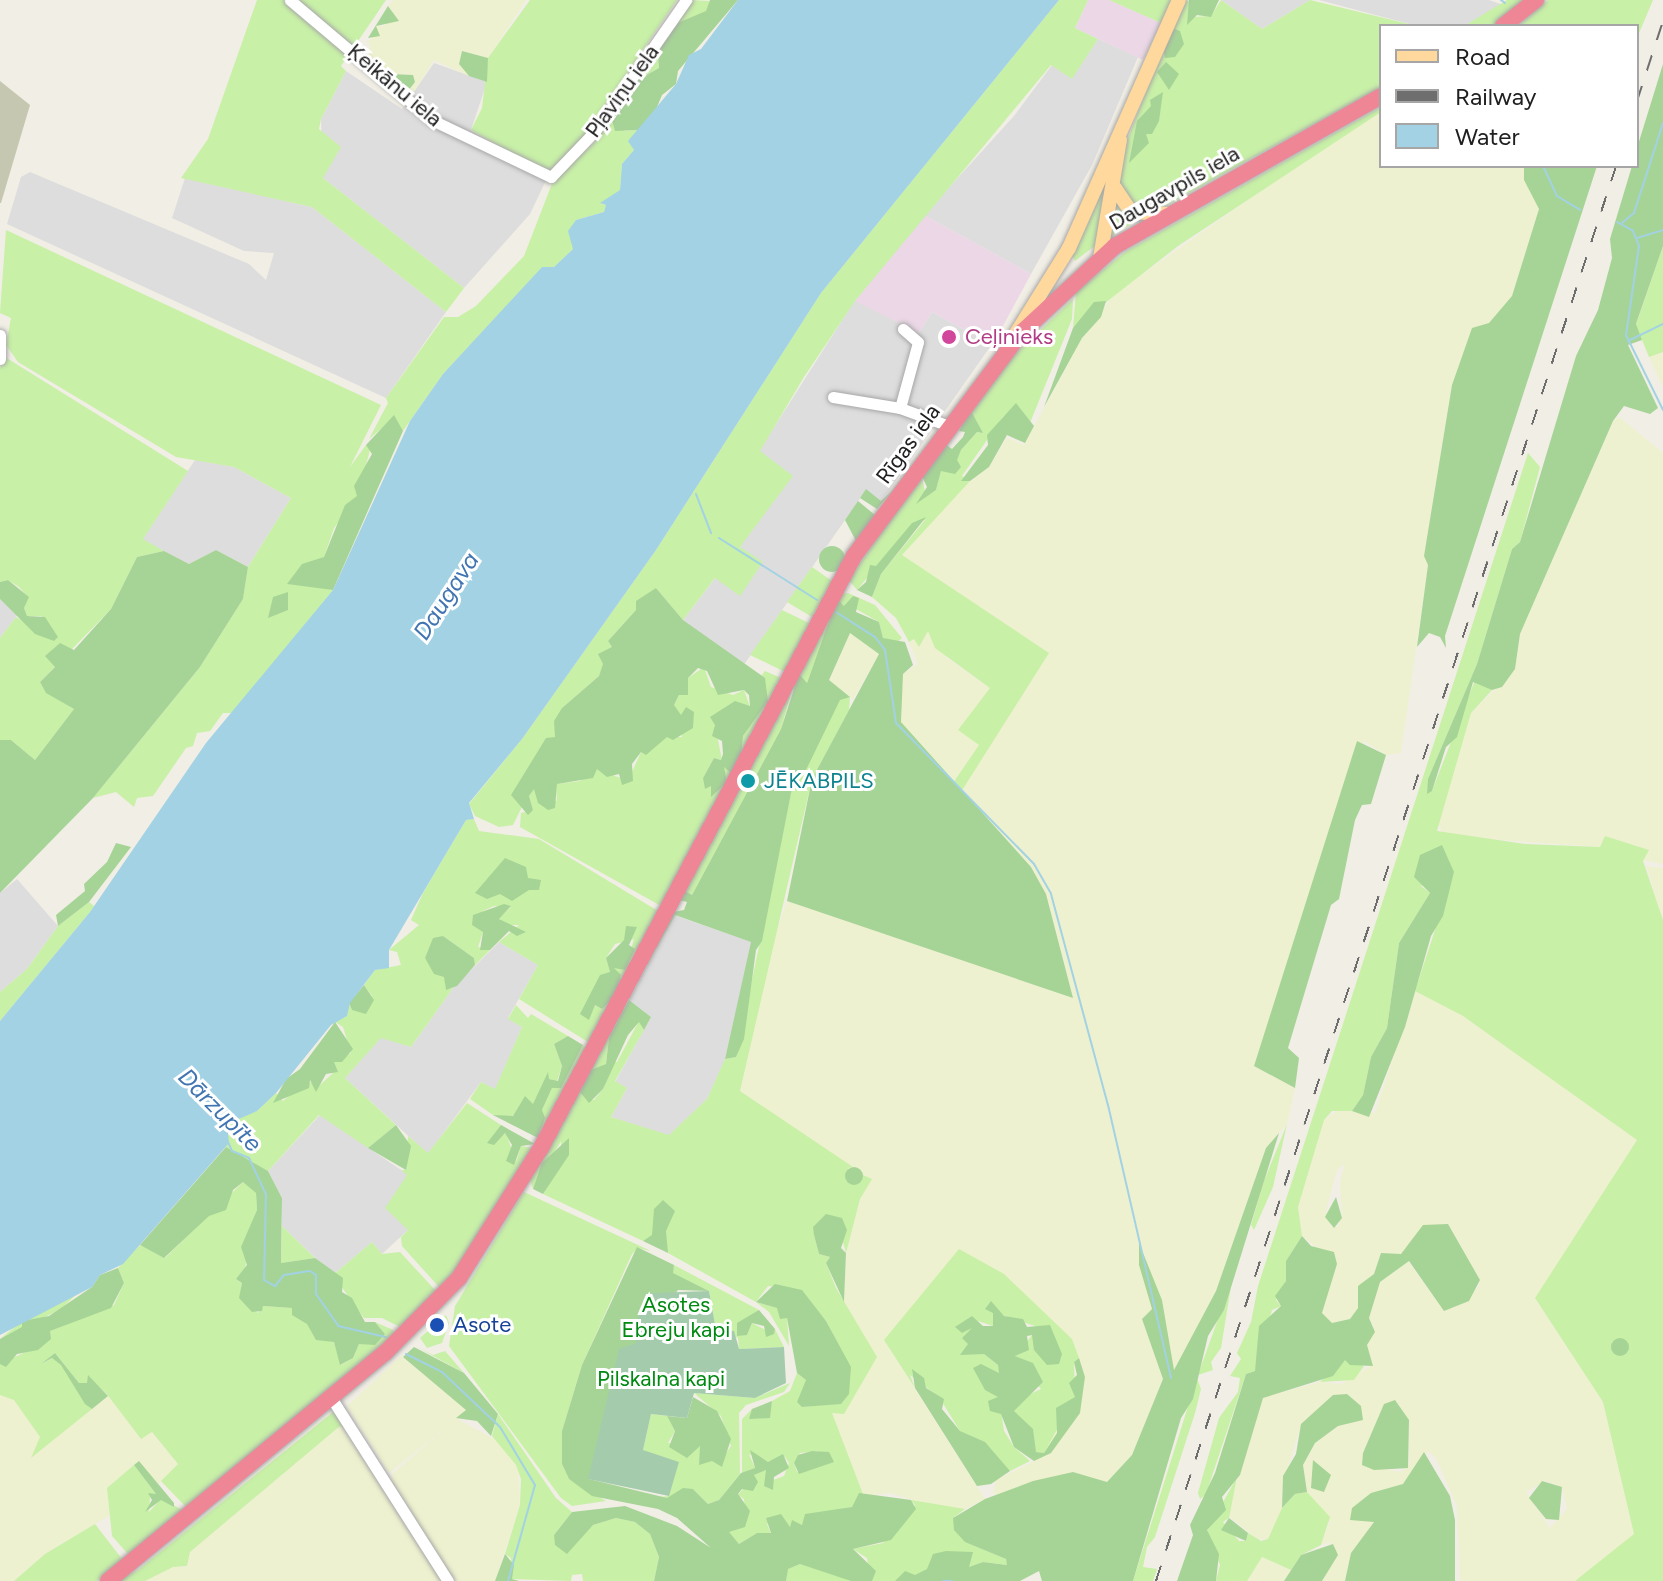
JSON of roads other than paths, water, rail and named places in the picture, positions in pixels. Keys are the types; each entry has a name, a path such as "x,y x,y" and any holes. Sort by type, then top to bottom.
{"highway":[{"path":"1506,24 1536,0"},
{"name":"Daugavpils iela","path":"1010,346 1082,272 1100,258 1169,214 1379,97"},
{"name":"Rīgas iela","path":"108,1581 332,1399 435,1305 476,1255 542,1146 839,582 949,426 1010,346"}],"main road":[{"name":"Rīgas iela","path":"1010,346 1069,248 1179,0"},
{"path":"1100,258 1120,136"},
{"path":"1114,184 1118,200 1131,212 1169,214"},
{"path":"1069,248 1069,264 1082,272"}],"street":[{"name":"Ķeikānu iela","path":"290,0 432,120 551,177"},
{"name":"Pļaviņu iela","path":"551,177 595,131 686,0"},
{"path":"900,408 918,342 903,329"},
{"path":"0,335 0,359"},
{"path":"833,397 900,408 949,426"},
{"path":"332,1399 448,1581"}],"water":[{"name":"Daugava","path":"738,0 1059,0 821,293 656,550 522,739 469,803 474,819 466,820 389,950 389,968 375,970 350,1003 347,1016 331,1025 276,1093 257,1111 227,1124 229,1143 123,1264 100,1275 92,1287 0,1335 0,1021 90,912 206,743 333,590 410,421 443,374 542,267 554,267 573,249 568,231 576,220 604,212 606,205 600,203 620,190 622,164 634,150 628,141 676,84 689,55 701,49"}],"waterway":[{"path":"1501,0 1505,3"},
{"path":"1622,223 1634,213 1663,123"},
{"path":"1544,168 1557,196 1580,210"},
{"path":"1617,222 1633,231 1639,246 1626,335 1663,410"},
{"path":"1637,238 1663,230"},
{"path":"1628,341 1663,324"},
{"path":"696,494 711,533"},
{"path":"719,538 817,600"},
{"path":"836,612 875,637 885,650 896,723 1034,864 1051,894 1108,1105 1171,1378"},
{"name":"Dārzupīte","path":"228,1142 232,1151 249,1158 266,1194 264,1280 275,1286 284,1275 310,1271 316,1275 316,1294 338,1326 386,1337"},
{"name":"Dārzupīte","path":"406,1354 442,1372 500,1427 535,1485 508,1581"},
{"name":"Dārzupīte","path":"943,1581 952,1581"}],"railway":[{"path":"1639,95 1663,21"},
{"path":"1156,1581 1615,168"}],"place":[{"name":"Ceļinieks","path":"949,337"},
{"name":"JĒKABPILS","path":"748,781"},
{"name":"Asote","path":"437,1325"}],"park label":[{"name":"Asotes Ebreju kapi","path":"676,1316"},
{"name":"Pilskalna kapi","path":"661,1379"}]}
